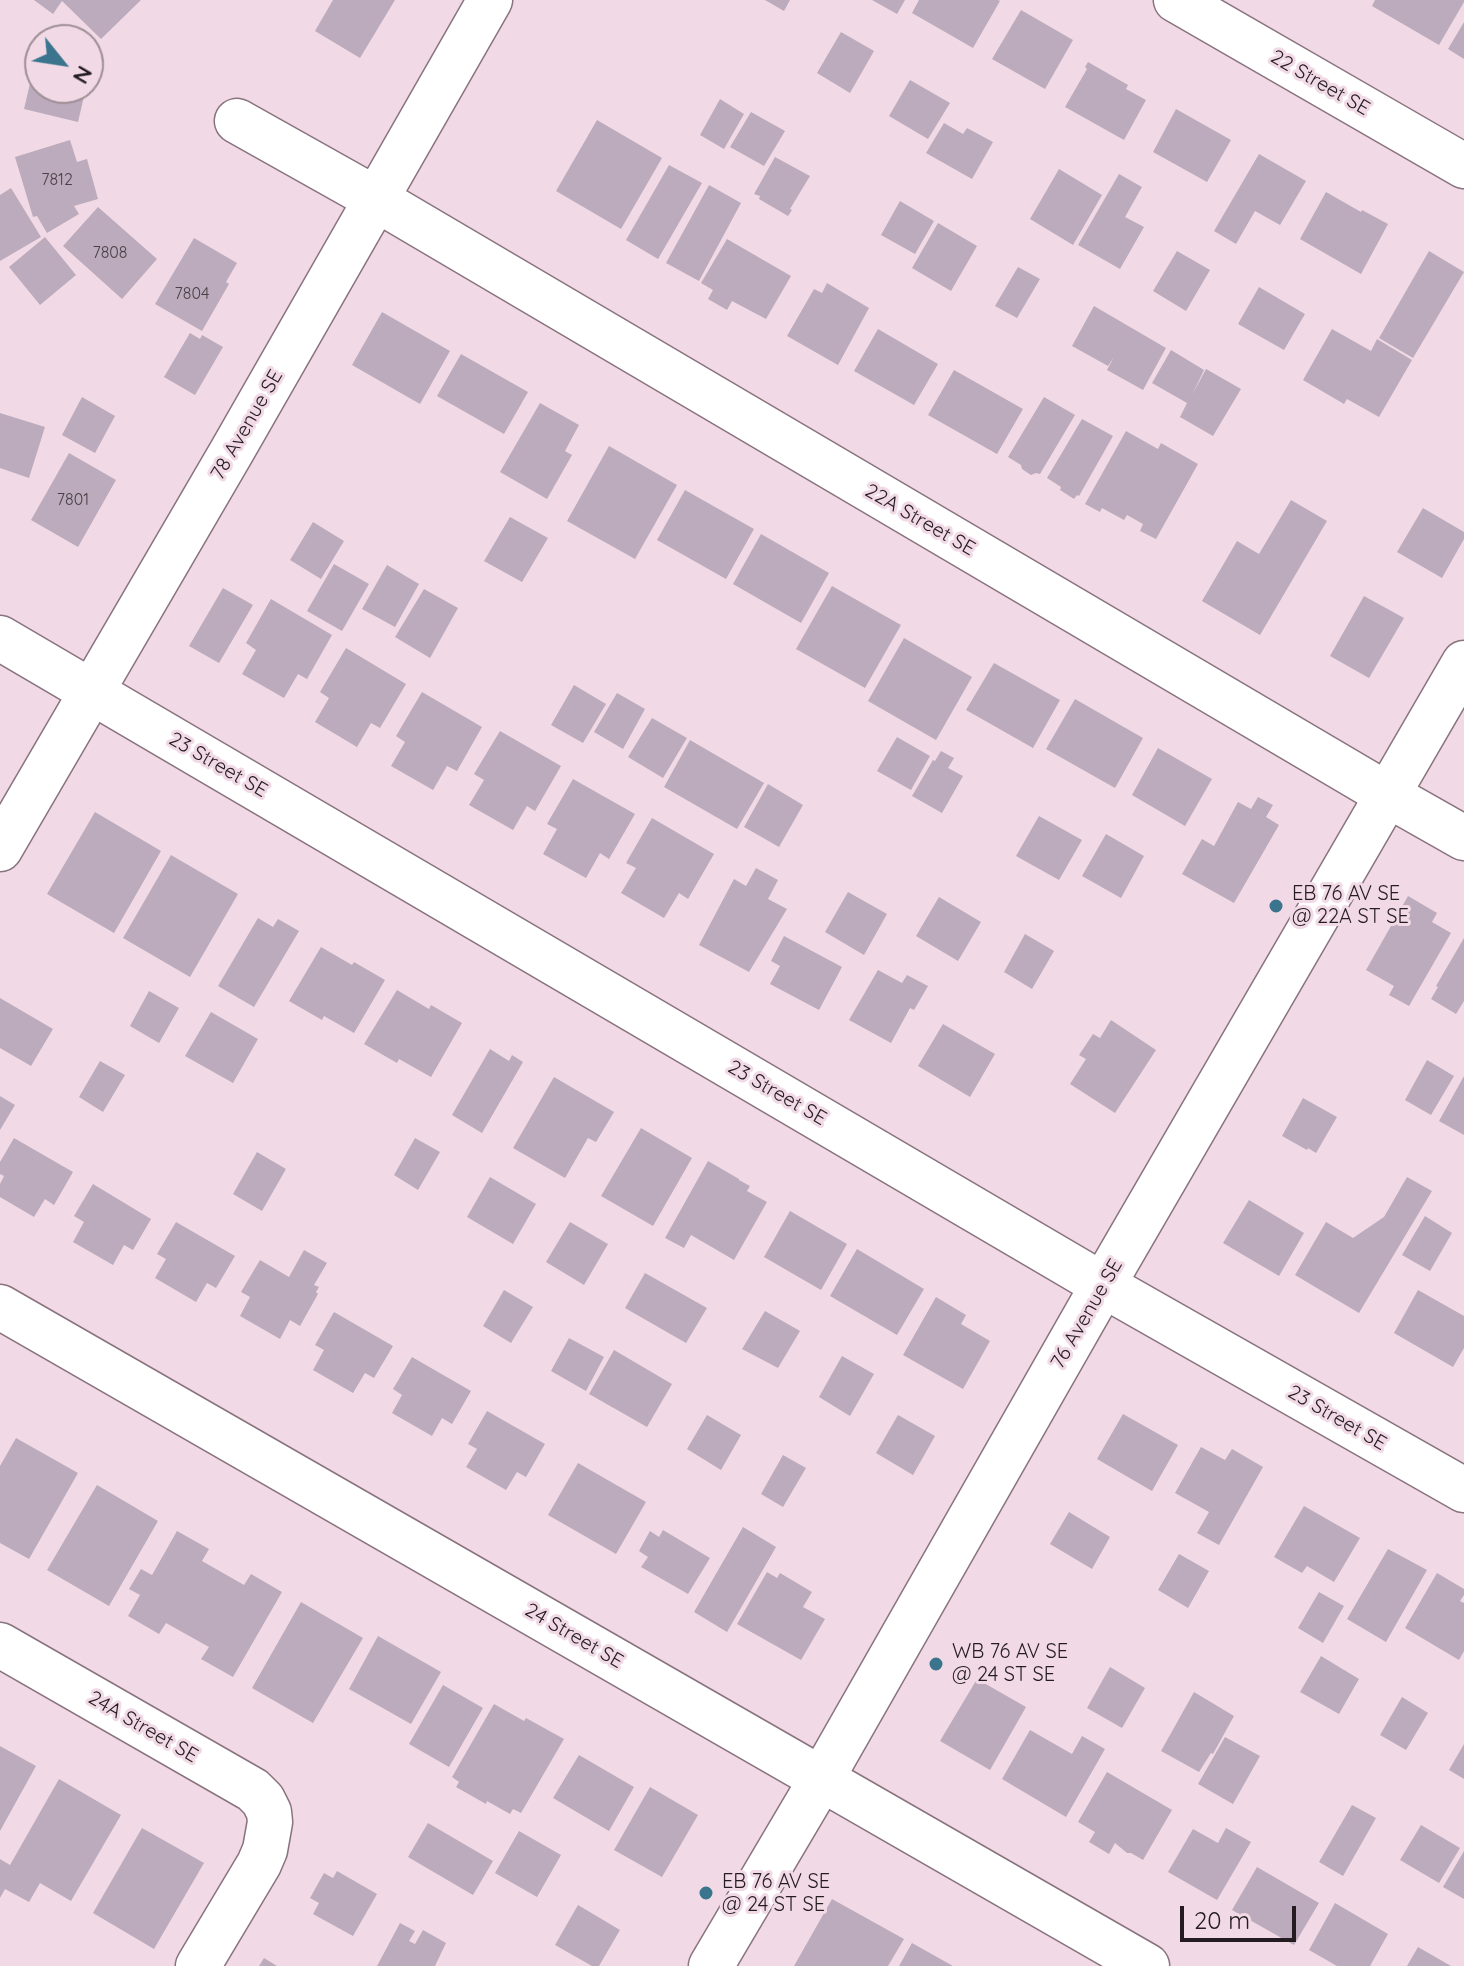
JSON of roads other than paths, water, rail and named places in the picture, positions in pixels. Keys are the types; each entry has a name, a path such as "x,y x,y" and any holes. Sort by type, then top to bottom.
{"street":[{"name":"78 Avenue SE","path":"0,849 490,0"},
{"name":"22 Street SE","path":"1176,0 1464,166"},
{"name":"22A Street SE","path":"237,121 376,199 1464,838"},
{"name":"23 Street SE","path":"0,638 1103,1285 1464,1490"},
{"name":"76 Avenue SE","path":"711,1966 1464,663"},
{"name":"24 Street SE","path":"0,1307 1147,1966"},
{"name":"24A Street SE","path":"0,1645 253,1790 263,1800 270,1822 259,1864 198,1966"}],"place":[{"name":"EB 76 AV SE @ 22A ST SE","path":"1276,906"},
{"name":"WB 76 AV SE @ 24 ST SE","path":"936,1664"},
{"name":"EB 76 AV SE @ 24 ST SE","path":"706,1893"}]}
